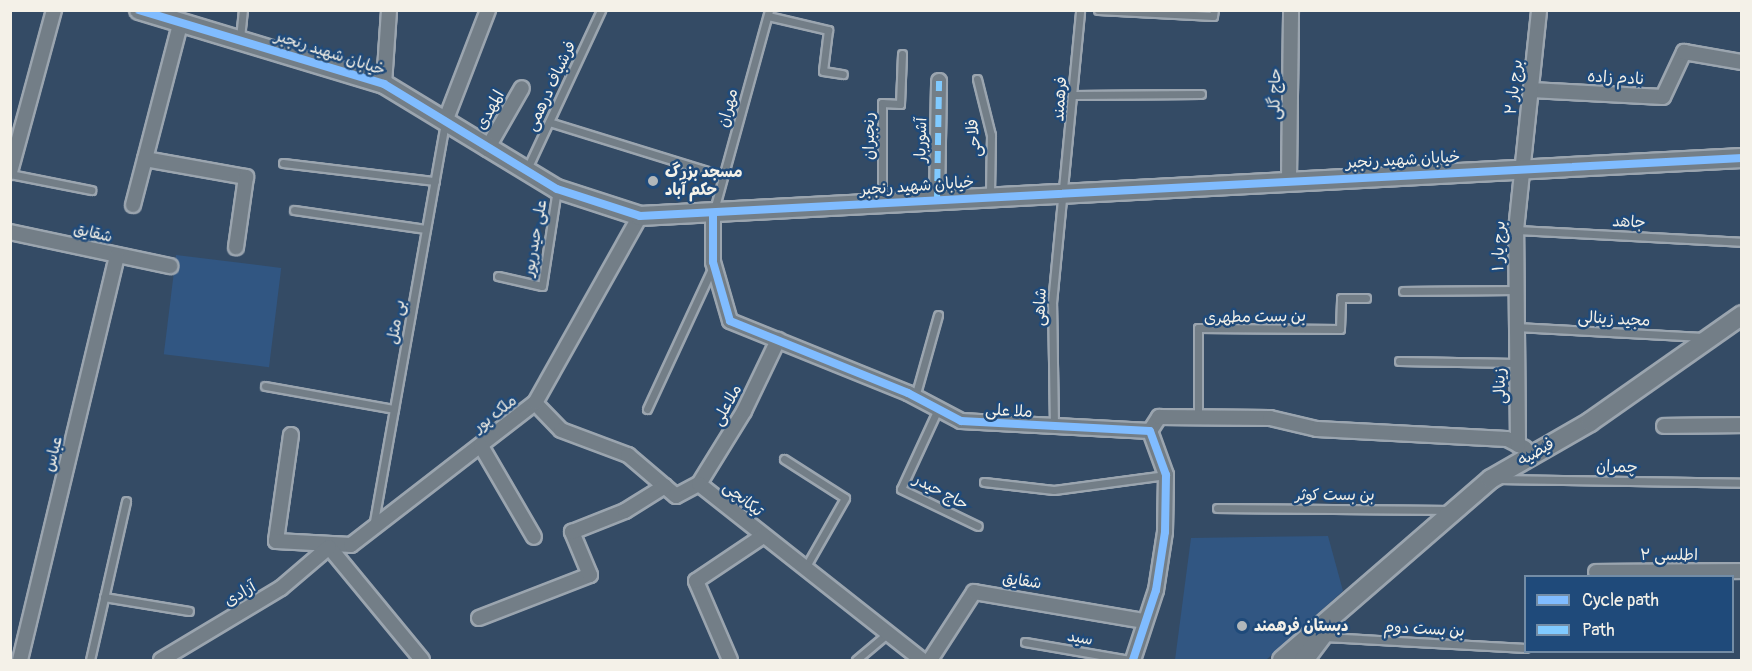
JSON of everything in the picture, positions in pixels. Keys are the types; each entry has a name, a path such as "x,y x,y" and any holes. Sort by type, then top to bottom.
{"street":[{"path":"10,172 15,135 54,10"},
{"name":"خیابان شهید رنجبر","path":"139,10 240,38 384,84 446,119 525,173 557,189 640,216 1067,190 1742,158"},
{"path":"384,84 389,10"},
{"path":"446,119 488,10"},
{"name":"حاج گلی","path":"1289,179 1291,10"},
{"name":"برج بار ۲","path":"1520,167 1532,90 1539,10"},
{"path":"134,205 181,21"},
{"name":"نادم زاده","path":"1532,90 1663,97 1684,52 1742,62"},
{"name":"آشوربار","path":"937,199 939,81"},
{"name":"المهدی","path":"487,149 522,88"},
{"path":"145,159 246,177 236,247"},
{"name":"برج یار ۱","path":"1515,327 1514,290 1520,167"},
{"name":"ملا علی","path":"713,213 714,266 730,321 915,397 961,421 1150,431"},
{"name":"ملک پور","path":"329,547 351,545 372,531 535,403 640,216"},
{"name":"شقایق","path":"10,232 170,266"},
{"name":"عباس","path":"20,660 117,256"},
{"name":"فیضیه","path":"1282,660 1527,448 1590,422 1742,315"},
{"name":"زینالی","path":"1515,327 1516,363 1527,448"},
{"name":"ملاعلی","path":"699,484 744,411 778,340"},
{"path":"479,618 590,575 572,532 625,511 665,486 628,455 561,430 535,403"},
{"path":"1131,660 1144,621 1165,532 1166,475 1150,431 1158,417 1270,418 1317,429 1507,440 1527,448"},
{"path":"1664,426 1742,425"},
{"path":"291,435 276,541 329,547 422,660"},
{"path":"481,446 534,537"},
{"name":"تیکانچی","path":"665,486 676,496 699,484 803,570 922,660"},
{"path":"730,660 696,581 763,536"},
{"name":"آزادی","path":"161,660 281,588 329,547"},
{"name":"اطلسی ۲","path":"1596,572 1742,571"},
{"name":"شقایق","path":"930,660 974,592 1144,621"},
{"name":"فیضیه","path":"1304,660 1344,607"}],"lane":[{"path":"240,38 243,10"},
{"name":"فرشباف درهمی","path":"525,173 601,10"},
{"name":"فرهمند","path":"1067,190 1080,10"},
{"path":"1098,10 1213,16 1214,10"},
{"path":"768,13 828,30 824,71 843,74"},
{"name":"مهران","path":"713,213 768,13"},
{"name":"رنجبران","path":"882,202 882,103 900,104 902,54"},
{"name":"فلاحی","path":"977,79 991,135 990,195"},
{"path":"1074,95 1201,94"},
{"name":"بی مثل","path":"372,531 446,119"},
{"path":"549,122 714,173"},
{"path":"283,163 435,181"},
{"path":"10,172 91,190"},
{"name":"علی‌ حیدرپور","path":"498,276 542,286 557,189"},
{"name":"شاهی","path":"1054,427 1052,303 1067,190"},
{"path":"294,210 426,230"},
{"name":"جاهد","path":"1516,230 1742,242"},
{"path":"647,409 714,266"},
{"path":"1403,291 1514,290"},
{"name":"بن بست مطهری","path":"1198,416 1198,328 1340,329 1341,297 1366,298"},
{"path":"915,397 938,315"},
{"name":"مجید زینالی","path":"1515,327 1711,338"},
{"path":"1399,361 1516,363"},
{"path":"265,386 394,408"},
{"name":"حاج حیدر","path":"938,409 901,489 978,526"},
{"path":"784,459 844,498 803,570"},
{"path":"984,482 1054,490 1166,475"},
{"name":"چمران","path":"1491,479 1742,483"},
{"path":"90,660 126,501"},
{"name":"بن بست کوثر","path":"1217,508 1453,510"},
{"path":"104,597 189,611"},
{"path":"856,660 888,634"},
{"name":"بن بست دوم","path":"1322,637 1524,648"},
{"name":"سید","path":"1025,642 1131,660"}],"shaded area":[{"path":"176,255 281,268 269,367 164,354"},
{"name":"دبستان فرهمند","path":"1328,536 1343,591 1266,660 1175,660 1191,538"}],"marked path":[{"path":"937,199 939,81"}],"cycle path":[{"path":"139,10 384,84 557,189 640,216 1742,158"},
{"path":"713,213 713,262 730,321 908,393 961,421 1150,431 1166,475 1165,532 1156,590 1133,660"}],"place":[{"name":"مسجد بزرگ حکم آباد","path":"653,181"},
{"name":"دبستان فرهمند","path":"1242,626"}]}
